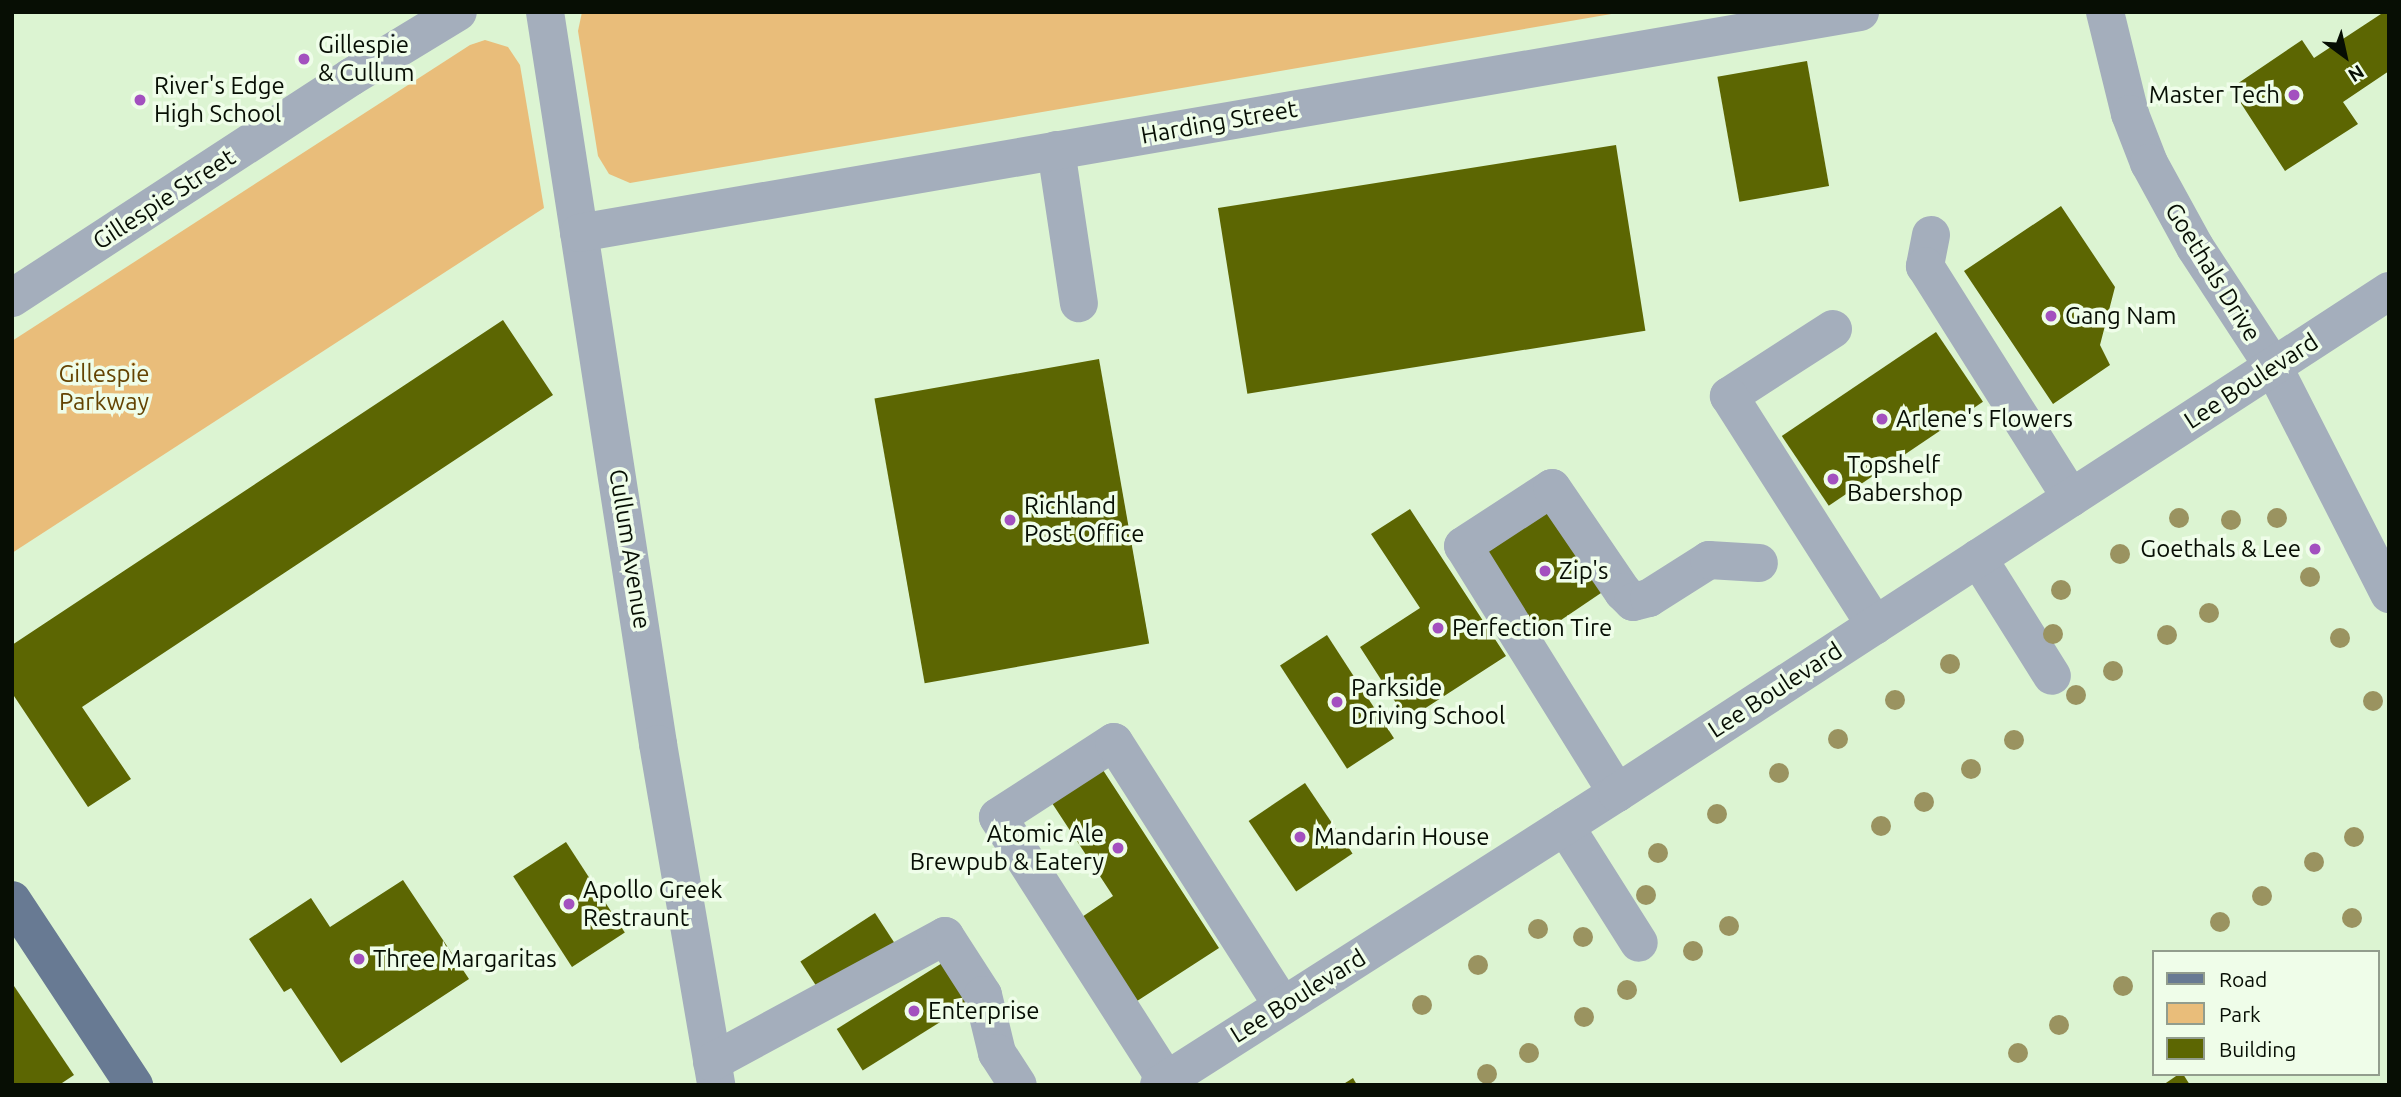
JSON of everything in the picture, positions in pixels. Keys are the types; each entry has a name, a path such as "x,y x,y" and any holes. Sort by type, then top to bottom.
{"main road":[{"path":"12,900 134,1085"}],"street":[{"name":"Gillespie Street","path":"12,298 351,77 458,12"},
{"name":"Cullum Avenue","path":"545,12 658,744 714,1073"},
{"name":"Harding Street","path":"579,233 1860,12"},
{"name":"Goethals Drive","path":"2105,12 2130,114 2149,163 2195,247 2273,366 2389,594"},
{"path":"1056,150 1079,303"},
{"path":"1931,235 1925,266 2071,498"},
{"name":"Lee Boulevard","path":"1163,1082 1617,793 2389,291"},
{"path":"1833,329 1729,397 1875,625"},
{"path":"1617,793 1463,546 1552,488 1623,592 1633,602 1649,598 1709,560 1759,563"},
{"path":"1978,558 2052,676"},
{"path":"1163,1082 998,817 1114,742 1283,1006"},
{"path":"1564,826 1639,943"},
{"path":"714,1073 945,936 983,995 997,1054 1018,1085"}],"green space":[{"path":"582,12 1623,12 630,183 609,174 598,156 578,31"},
{"name":"Gillespie Parkway","path":"485,40 508,47 520,65 544,208 12,553 12,341 470,45"}],"building":[{"name":"Master Tech","path":"2384,12 2389,12 2389,71 2343,102 2358,124 2285,171 2231,88 2302,40 2314,58"},
{"path":"1807,61 1829,186 1739,202 1717,77"},
{"path":"1616,145 1645,331 1247,394 1218,208"},
{"name":"Gang Nam","path":"2061,206 2115,287 2100,345 2110,365 2053,404 1964,271"},
{"path":"503,320 553,395 82,707 131,779 88,807 12,693 12,645"},
{"name":"Arlene's Flowers","path":"1936,332 1983,402 1829,506 1782,436"},
{"name":"Richland Post Office","path":"1099,359 1149,644 925,683 874,399"},
{"name":"Zip's","path":"1553,506 1608,588 1537,636 1482,554"},
{"name":"Perfection Tire","path":"1410,509 1506,656 1407,720 1360,647 1420,608 1371,534"},
{"name":"Parkside Driving School","path":"1327,635 1394,738 1347,769 1280,665"},
{"name":"Atomic Ale Brewpub & Eatery","path":"1101,767 1219,948 1134,1003 1079,919 1113,896 1050,800"},
{"name":"Mandarin House","path":"1305,783 1353,853 1296,891 1249,821"},
{"name":"Apollo Greek Restraunt","path":"566,842 625,933 572,967 513,876"},
{"name":"Three Margaritas","path":"403,880 469,979 341,1063 291,988 284,992 249,939 311,898 330,927"},
{"path":"875,913 895,944 821,993 800,961"},
{"name":"Enterprise","path":"947,960 973,1002 863,1070 837,1029"},
{"path":"12,983 74,1075 59,1085 12,1085"},
{"path":"2176,1076 2184,1076 2190,1085 2163,1085"},
{"path":"1353,1078 1357,1085 1342,1085"}],"place":[{"name":"Gillespie & Cullum","path":"304,59"},
{"name":"Master Tech","path":"2294,95"},
{"name":"River's Edge High School","path":"140,100"},
{"name":"Gang Nam","path":"2051,316"},
{"name":"Arlene's Flowers","path":"1882,419"},
{"name":"Topshelf Babershop","path":"1833,479"},
{"name":"Richland Post Office","path":"1010,520"},
{"name":"Goethals & Lee","path":"2315,549"},
{"name":"Zip's","path":"1545,571"},
{"name":"Perfection Tire","path":"1438,628"},
{"name":"Parkside Driving School","path":"1337,702"},
{"name":"Mandarin House","path":"1300,837"},
{"name":"Atomic Ale Brewpub & Eatery","path":"1118,848"},
{"name":"Apollo Greek Restraunt","path":"569,904"},
{"name":"Three Margaritas","path":"359,959"},
{"name":"Enterprise","path":"914,1011"}]}
